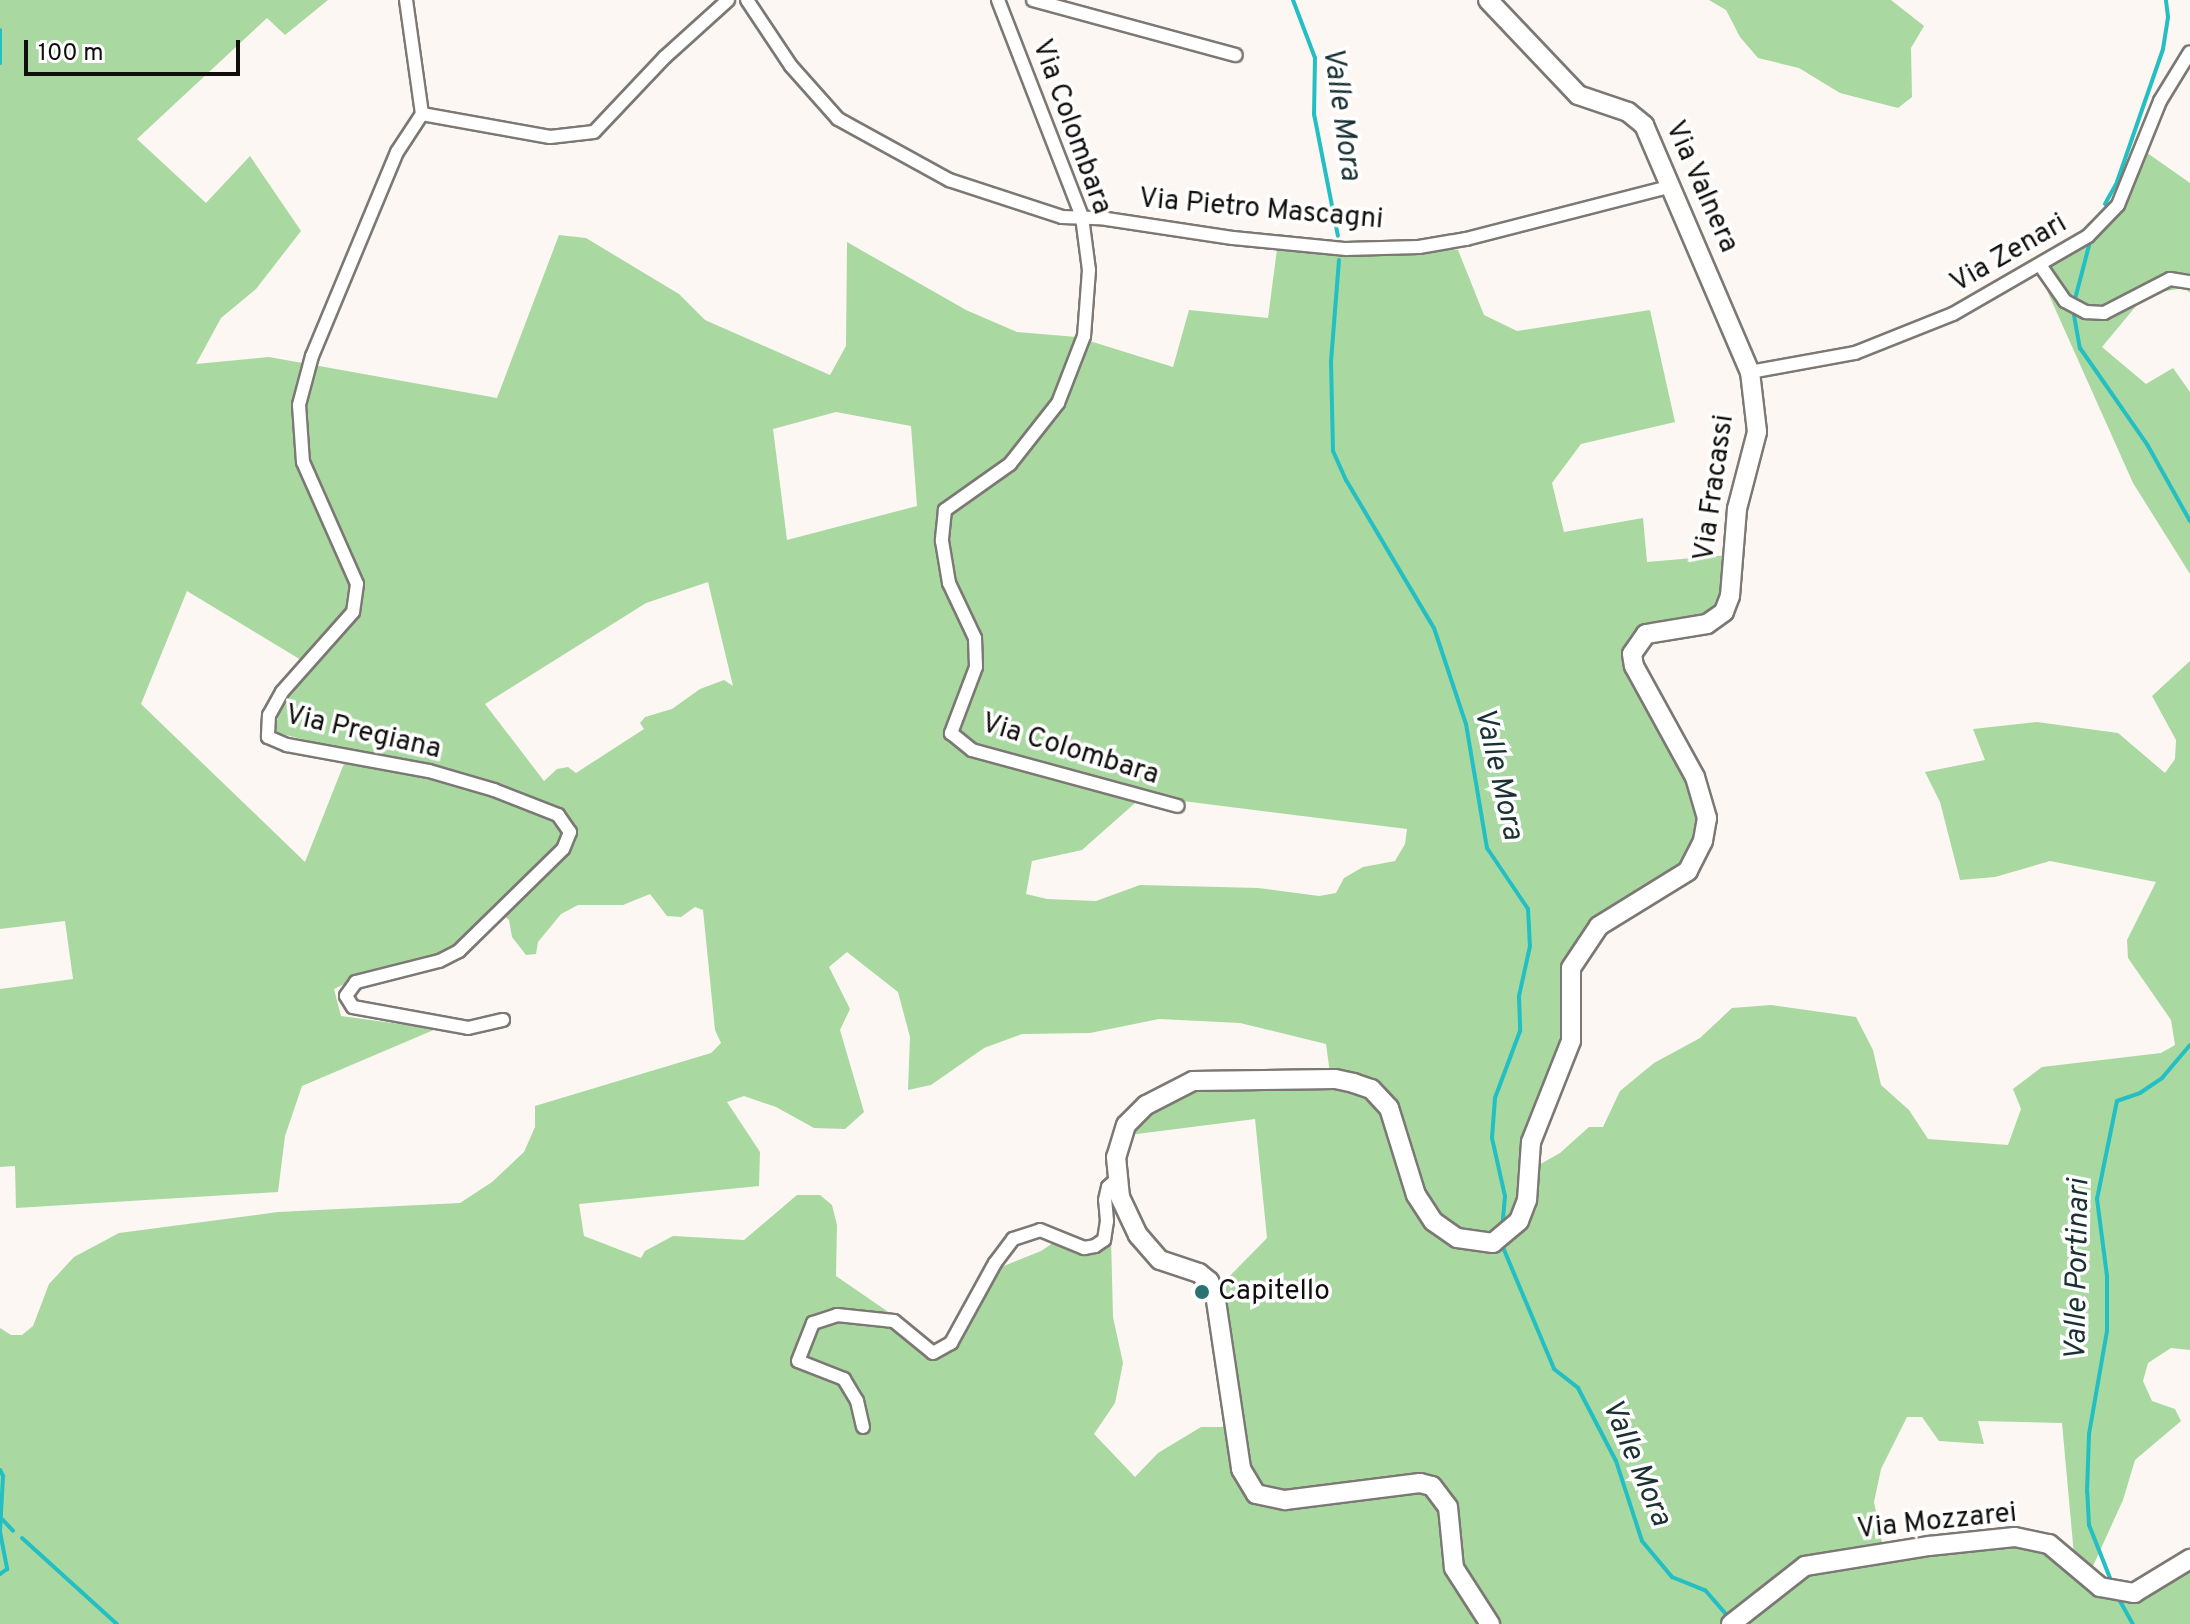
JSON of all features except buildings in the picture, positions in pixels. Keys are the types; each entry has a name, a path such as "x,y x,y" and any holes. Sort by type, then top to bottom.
{"street":[{"path":"406,0 422,114 550,137 594,132 665,57 728,0"},
{"name":"Via Pietro Mascagni","path":"747,0 791,66 838,119 949,180 1062,217 1346,249 1419,247 1466,239 1669,187"},
{"name":"Via Colombara","path":"998,0 1082,217 1089,270 1084,336 1058,403 1010,464 945,510 942,541 949,583 975,638 976,667 951,733 972,750 1178,806"},
{"path":"1033,0 1236,55"},
{"name":"Via Valnera","path":"1488,0 1578,95 1639,118 1750,372"},
{"name":"Via Zenari","path":"1750,372 1855,353 1953,314 2088,236 2118,205 2160,101 2190,52"},
{"name":"Via Pregiana","path":"422,114 391,167 312,356 299,405 303,462 357,584 353,612 282,692 269,715 268,737 287,745 429,771 494,790 558,815 570,832 563,849 459,951 439,961 356,982 346,996 353,1007 468,1028 503,1020"},
{"path":"2040,265 2065,301 2086,312 2104,313 2170,279 2190,282"},
{"name":"Via Fracassi","path":"1490,1624 1454,1568 1448,1507 1432,1486 1420,1483 1285,1500 1256,1494 1241,1469 1215,1294 1209,1281 1199,1273 1160,1260 1138,1235 1120,1197 1116,1157 1126,1125 1146,1105 1193,1081 1335,1079 1371,1089 1389,1108 1416,1195 1433,1221 1457,1238 1482,1244 1493,1243 1519,1221 1527,1200 1531,1142 1571,1041 1571,968 1599,926 1688,871 1703,841 1707,818 1695,777 1634,666 1632,654 1646,634 1707,624 1724,612 1730,596 1737,509 1757,432 1750,372"},
{"path":"863,1427 857,1401 844,1379 798,1361 813,1323 837,1315 894,1321 933,1353 951,1343 995,1263 1013,1239 1040,1230 1084,1248 1104,1240 1107,1221 1105,1200 1108,1187 1117,1179"},
{"name":"Via Mozzarei","path":"1731,1624 1805,1566 1929,1546 2015,1537 2049,1544 2100,1587 2134,1593 2190,1559"}],"green space":[{"path":"0,0 328,0 285,35 267,18 137,139 206,203 250,156 301,231 256,289 221,318 196,364 269,357 497,398 559,235 586,238 679,294 705,320 830,375 846,346 847,242 966,310 1017,332 1077,337 1173,367 1189,310 1268,318 1279,234 1329,241 1410,240 1458,250 1484,315 1517,331 1650,310 1675,422 1581,444 1552,483 1564,532 1643,518 1647,562 1728,555 1719,608 1707,616 1651,625 1631,635 1622,650 1625,665 1679,757 1697,815 1693,842 1673,875 1587,926 1566,965 1559,1048 1528,1124 1521,1175 1560,1153 1589,1127 1603,1127 1620,1091 1654,1063 1700,1038 1732,1008 1771,1005 1856,1017 1873,1050 1881,1085 1909,1110 1928,1139 2008,1145 2021,1109 2013,1089 2042,1067 2161,1053 2175,1045 2171,1020 2128,958 2127,940 2156,882 2050,861 1995,877 1960,880 1940,802 1925,772 1985,760 1973,729 2037,722 2118,733 2165,773 2175,759 2176,740 2152,696 2190,661 2190,1350 2171,1348 2148,1363 2143,1381 2152,1401 2175,1409 2181,1421 2135,1460 2123,1500 2088,1577 2135,1592 2190,1558 2190,1624 0,1624 0,1328 11,1335 22,1335 33,1326 49,1284 74,1257 119,1233 278,1212 460,1203 492,1182 524,1152 535,1127 535,1106 711,1053 721,1043 715,1030 703,910 695,907 681,917 667,916 650,894 623,905 578,905 561,914 538,942 536,954 526,955 512,937 509,920 496,909 456,946 433,955 378,968 334,989 341,1016 436,1029 302,1086 285,1136 278,1192 16,1208 15,1166 0,1167 0,989 73,979 65,921 0,929","holes":["836,412 911,426 917,506 787,540 773,429","708,582 733,686 724,680 700,689 672,709 645,717 640,723 644,729 576,773 568,767 557,769 544,781 485,704 646,603","187,591 311,666 282,703 274,732 349,751 305,862 141,704","1143,796 1407,829 1405,844 1395,861 1363,867 1344,878 1336,893 1319,896 1258,888 1140,885 1096,901 1047,899 1026,894 1032,861 1082,850","847,952 898,992 910,1037 908,1090 931,1085 984,1048 1022,1034 1090,1033 1159,1019 1240,1023 1326,1044 1330,1073 1174,1085 1121,1136 1255,1119 1267,1238 1216,1290 1230,1427 1201,1427 1158,1453 1135,1477 1094,1434 1115,1403 1123,1363 1113,1317 1111,1238 1096,1251 1062,1237 1041,1251 994,1270 942,1349 836,1276 837,1225 832,1205 820,1195 797,1195 744,1240 673,1236 645,1251 641,1258 584,1236 579,1204 759,1186 760,1152 727,1102 744,1096 776,1107 814,1128 845,1129 864,1112 840,1030 850,1009 829,967","1907,1417 1922,1417 1939,1441 1984,1444 1978,1421 2062,1423 2075,1566 2034,1537 1884,1552 1874,1502 1881,1469"]},
{"path":"1709,0 1891,0 1924,26 1911,48 1912,97 1898,108 1840,93 1799,68 1758,58 1740,37 1726,10"},
{"path":"2143,150 2190,183 2190,293 2184,288 2154,293 2141,300 2102,347 2146,384 2173,368 2190,392 2190,574 2133,483 2036,266 2086,236 2115,202"}],"waterway":[{"name":"Valle Mora","path":"1293,0 1315,58 1314,114 1338,236"},
{"name":"Valle Portinari","path":"2105,204 2117,182 2163,49 2168,17 2166,0"},
{"path":"0,30 0,63"},
{"name":"Valle Portinari","path":"2075,299 2090,242"},
{"name":"Valle Mora","path":"1339,260 1331,362 1333,451 1346,480 1434,628 1466,724 1487,848 1528,909 1530,946 1519,996 1520,1031 1495,1098 1492,1138 1505,1196 1502,1228"},
{"name":"Valle Portinari","path":"2074,315 2080,348 2148,446 2190,521"},
{"name":"Valle Portinari","path":"2110,1578 2089,1525 2087,1492 2089,1434 2107,1331 2107,1276 2097,1199 2117,1101 2140,1093 2162,1078 2190,1045"},
{"name":"Valle Mora","path":"1502,1245 1554,1369 1578,1388 1616,1461 1642,1541 1672,1577 1705,1590 1728,1616"},
{"path":"0,1470 3,1476 0,1532 7,1569 0,1574"},
{"path":"2,1519 13,1531"},
{"path":"22,1538 117,1624"},
{"name":"Valle Portinari","path":"2120,1601 2133,1624"}],"place":[{"name":"Capitello","path":"1202,1292"}]}
